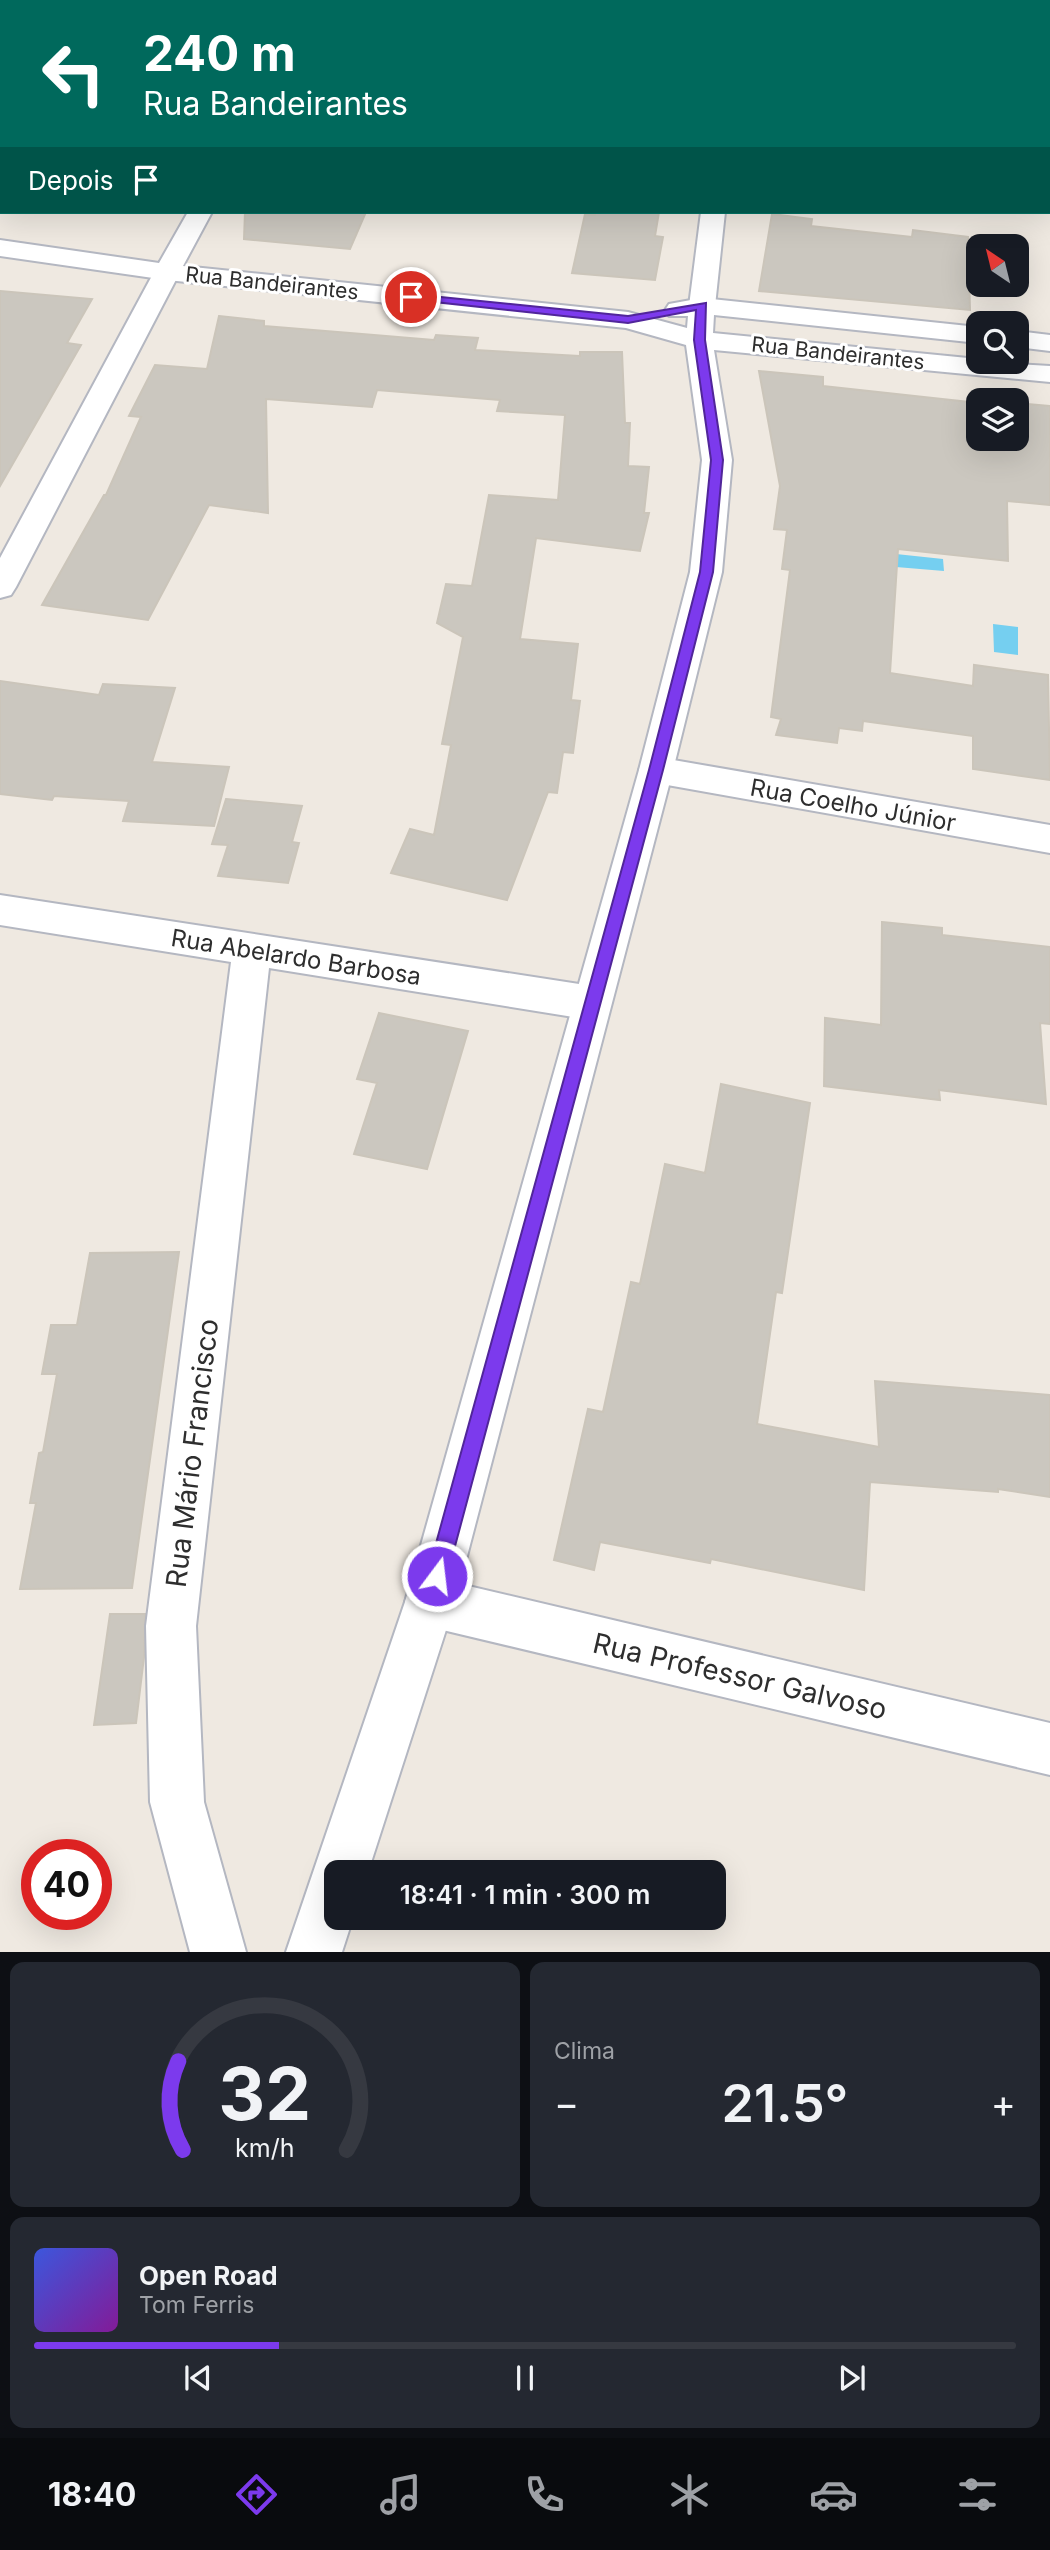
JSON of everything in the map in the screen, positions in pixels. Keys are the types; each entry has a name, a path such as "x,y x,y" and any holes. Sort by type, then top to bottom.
{"street":[{"path":"0,587 199,214"},
{"path":"345,1860 430,1602 656,770 706,572 717,460 701,323 713,214"},
{"name":"Rua Bandeirantes","path":"0,248 167,272 628,320 966,334"},
{"name":"Rua Bandeirantes","path":"701,323 1050,374"},
{"path":"1029,340 1050,343"},
{"name":"Rua Coelho Júnior","path":"656,770 1050,839"},
{"name":"Rua Abelardo Barbosa","path":"0,910 592,1003"},
{"name":"Rua Mário Francisco","path":"218,1951 177,1802 171,1626 252,950"},
{"name":"Rua Professor Galvoso","path":"430,1602 1050,1749"},
{"path":"314,1951 324,1921"}],"water":[{"path":"896,554 943,559 944,571 896,567"},
{"path":"993,624 1018,627 1018,655 994,652"}],"building":[{"path":"245,214 365,214 350,249 244,239"},
{"path":"585,214 659,214 655,236 663,237 655,280 572,273"},
{"path":"772,214 812,219 811,226 912,237 913,230 966,237 966,298 970,298 970,310 759,291"},
{"path":"0,291 92,299 67,343 81,345 0,486"},
{"path":"219,316 264,321 264,326 434,340 436,335 478,338 475,350 580,356 580,352 622,352 625,423 630,423 628,466 649,467 644,513 649,513 640,551 536,538 520,639 578,644 571,700 580,701 573,753 563,752 557,793 548,792 507,900 391,873 410,829 434,835 451,745 442,744 463,637 437,623 446,584 472,586 489,495 558,500 565,415 497,411 500,400 377,390 372,407 266,399 268,513 209,505 148,620 42,605 106,495 141,417 129,416 155,365 207,369"},
{"path":"759,371 823,377 823,386 966,402 966,451 1029,451 1029,404 1050,406 1050,505 1007,501 1008,561 898,549 890,673 973,686 974,665 1048,675 1050,780 973,769 973,736 863,721 862,731 839,728 837,743 776,735 781,719 771,717 790,570 782,569 787,530 774,529 780,486"},
{"path":"0,681 99,695 103,684 175,688 152,762 229,767 214,826 123,821 129,801 54,796 52,800 0,794"},
{"path":"226,799 302,806 292,842 299,843 288,883 218,876 228,845 212,844"},
{"path":"882,922 942,928 942,935 1050,947 1050,1024 1040,1023 1046,1104 939,1090 940,1100 824,1086 825,1018 881,1025"},
{"path":"379,1013 468,1031 427,1169 354,1154 377,1083 357,1079"},
{"path":"721,1084 810,1103 782,1293 776,1292 757,1424 879,1447 875,1381 1050,1395 1050,1497 998,1489 998,1492 870,1482 864,1590 711,1559 710,1563 600,1542 594,1570 554,1560 588,1409 603,1412 631,1282 640,1284 665,1164 705,1173"},
{"path":"179,1252 132,1588 20,1589 36,1503 30,1503 39,1453 43,1452 57,1374 42,1374 51,1325 77,1325 90,1253"},
{"path":"110,1614 145,1614 144,1657 136,1723 94,1725"}],"route":[{"path":"411,297 628,320 702,306 699,340 717,460 706,572 656,770 437,1576"}]}
